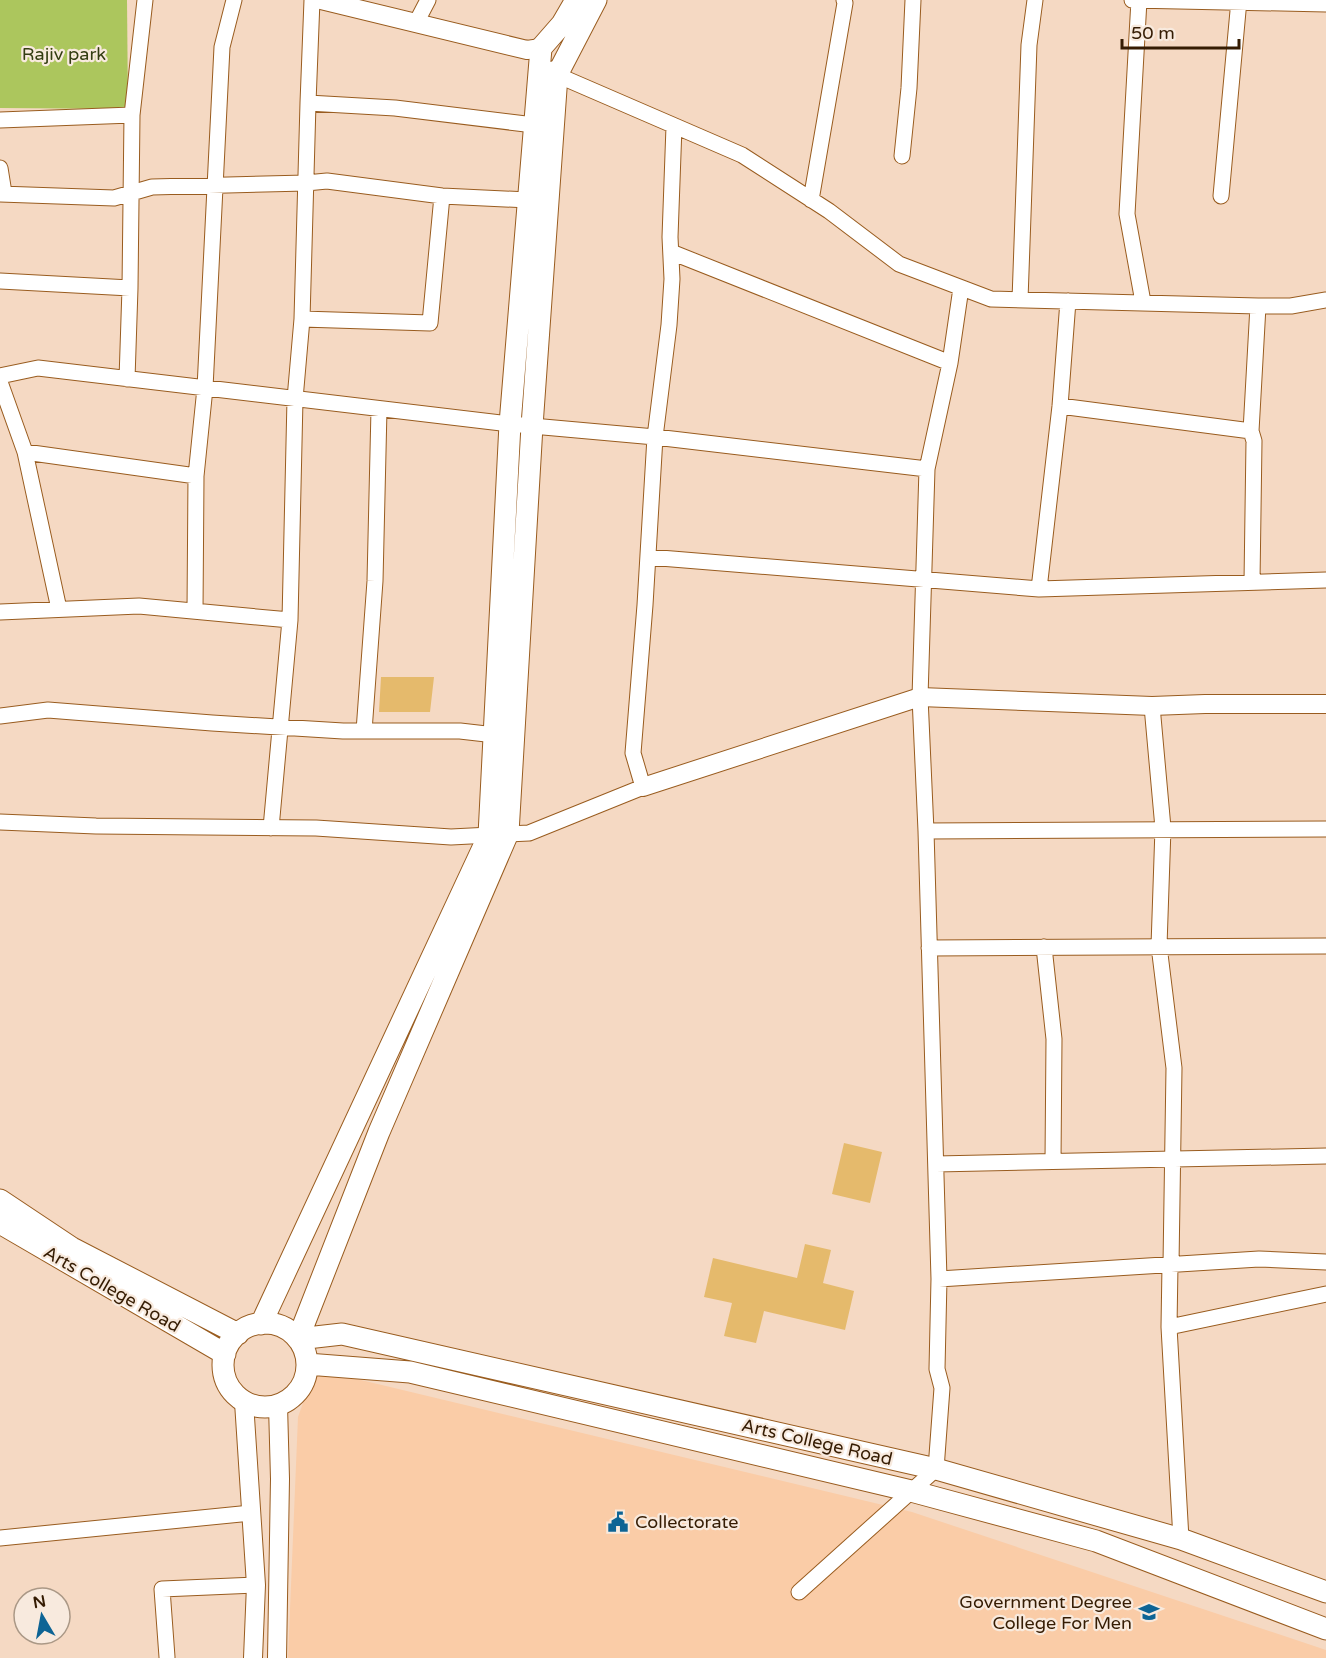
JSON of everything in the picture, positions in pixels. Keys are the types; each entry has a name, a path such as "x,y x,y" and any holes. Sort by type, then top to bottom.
{"main road":[{"path":"261,1324 498,834 495,735 510,424 541,48 562,24 576,0"},
{"path":"298,1339 498,834 532,426 556,75 596,0"},
{"path":"0,1200 72,1248 238,1334"},
{"name":"Arts College Road","path":"0,1223 225,1354"},
{"path":"271,1324 281,1327 298,1339 304,1350 307,1364 306,1377 300,1389 290,1399 278,1405 255,1406 244,1402 234,1393 226,1382 223,1368 225,1354 230,1343 238,1334 248,1327 271,1324"},
{"name":"Arts College Road","path":"298,1339 342,1335 936,1469 1181,1539 1326,1592"},
{"path":"307,1364 410,1372 911,1491 1095,1541 1326,1629"}],"street":[{"path":"127,379 132,115 145,0"},
{"path":"195,611 196,476 205,388 222,47 234,0"},
{"path":"272,828 290,620 296,399 302,319 312,0"},
{"path":"321,0 348,3 417,23 527,50 541,48 556,75 742,155 812,200 899,264 991,299 1258,306 1291,306 1326,300"},
{"path":"417,23 428,0"},
{"path":"812,200 844,0"},
{"path":"902,156 909,88 913,0"},
{"path":"1020,300 1029,45 1035,0"},
{"path":"1132,0 1326,4"},
{"path":"1138,0 1127,214 1143,302"},
{"path":"1221,196 1239,1"},
{"path":"308,103 395,108 534,125"},
{"path":"0,120 132,115"},
{"path":"643,787 633,753 655,437 669,325 672,279 674,126"},
{"path":"0,168 2,194 114,198 152,187 327,181 442,196 528,200"},
{"path":"302,319 430,323 442,196"},
{"path":"671,252 950,363"},
{"path":"0,281 130,288"},
{"path":"799,1592 936,1469 942,1388 937,1369 939,1279 920,697 927,469 950,363 961,288"},
{"path":"1039,589 1060,406 1068,300"},
{"path":"1252,582 1254,441 1251,431 1258,306"},
{"path":"0,376 38,368 510,424 655,437 927,469"},
{"path":"0,382 25,452 59,609"},
{"path":"1060,406 1251,431"},
{"path":"364,731 375,581 379,409"},
{"path":"25,452 196,476"},
{"path":"648,557 1039,589 1326,580"},
{"path":"0,612 139,606 290,620"},
{"path":"0,822 96,826 316,828 451,837 529,833 643,787 920,697 1152,706 1326,704"},
{"path":"1152,706 1163,828 1159,946 1174,1068 1169,1328 1181,1539"},
{"path":"0,716 48,710 280,727 364,731 459,731 495,735"},
{"path":"926,831 1326,829"},
{"path":"928,948 1326,946"},
{"path":"1044,947 1054,1039 1053,1161"},
{"path":"936,1164 1326,1156"},
{"path":"939,1279 1259,1259 1326,1262"},
{"path":"1169,1328 1326,1294"},
{"path":"244,1402 256,1585 253,1658"},
{"path":"277,1658 280,1479 278,1405"},
{"path":"0,1538 251,1513"},
{"path":"167,1657 162,1589 256,1585"}],"shaded area":[{"name":"Collectorate","path":"315,1369 912,1512 1326,1650 1326,1658 288,1658 298,1417"}],"green space":[{"name":"Rajiv park","path":"0,0 127,0 128,109 0,108"}],"building":[{"path":"381,677 434,677 430,712 379,712"},
{"path":"844,1143 882,1152 870,1203 832,1194"},
{"path":"805,1244 831,1250 823,1283 854,1291 845,1330 764,1311 756,1343 724,1336 732,1303 704,1297 713,1258 797,1278"}],"place":[{"name":"Collectorate","path":"618,1522"},
{"name":"Government Degree College For Men","path":"1149,1612"}]}
